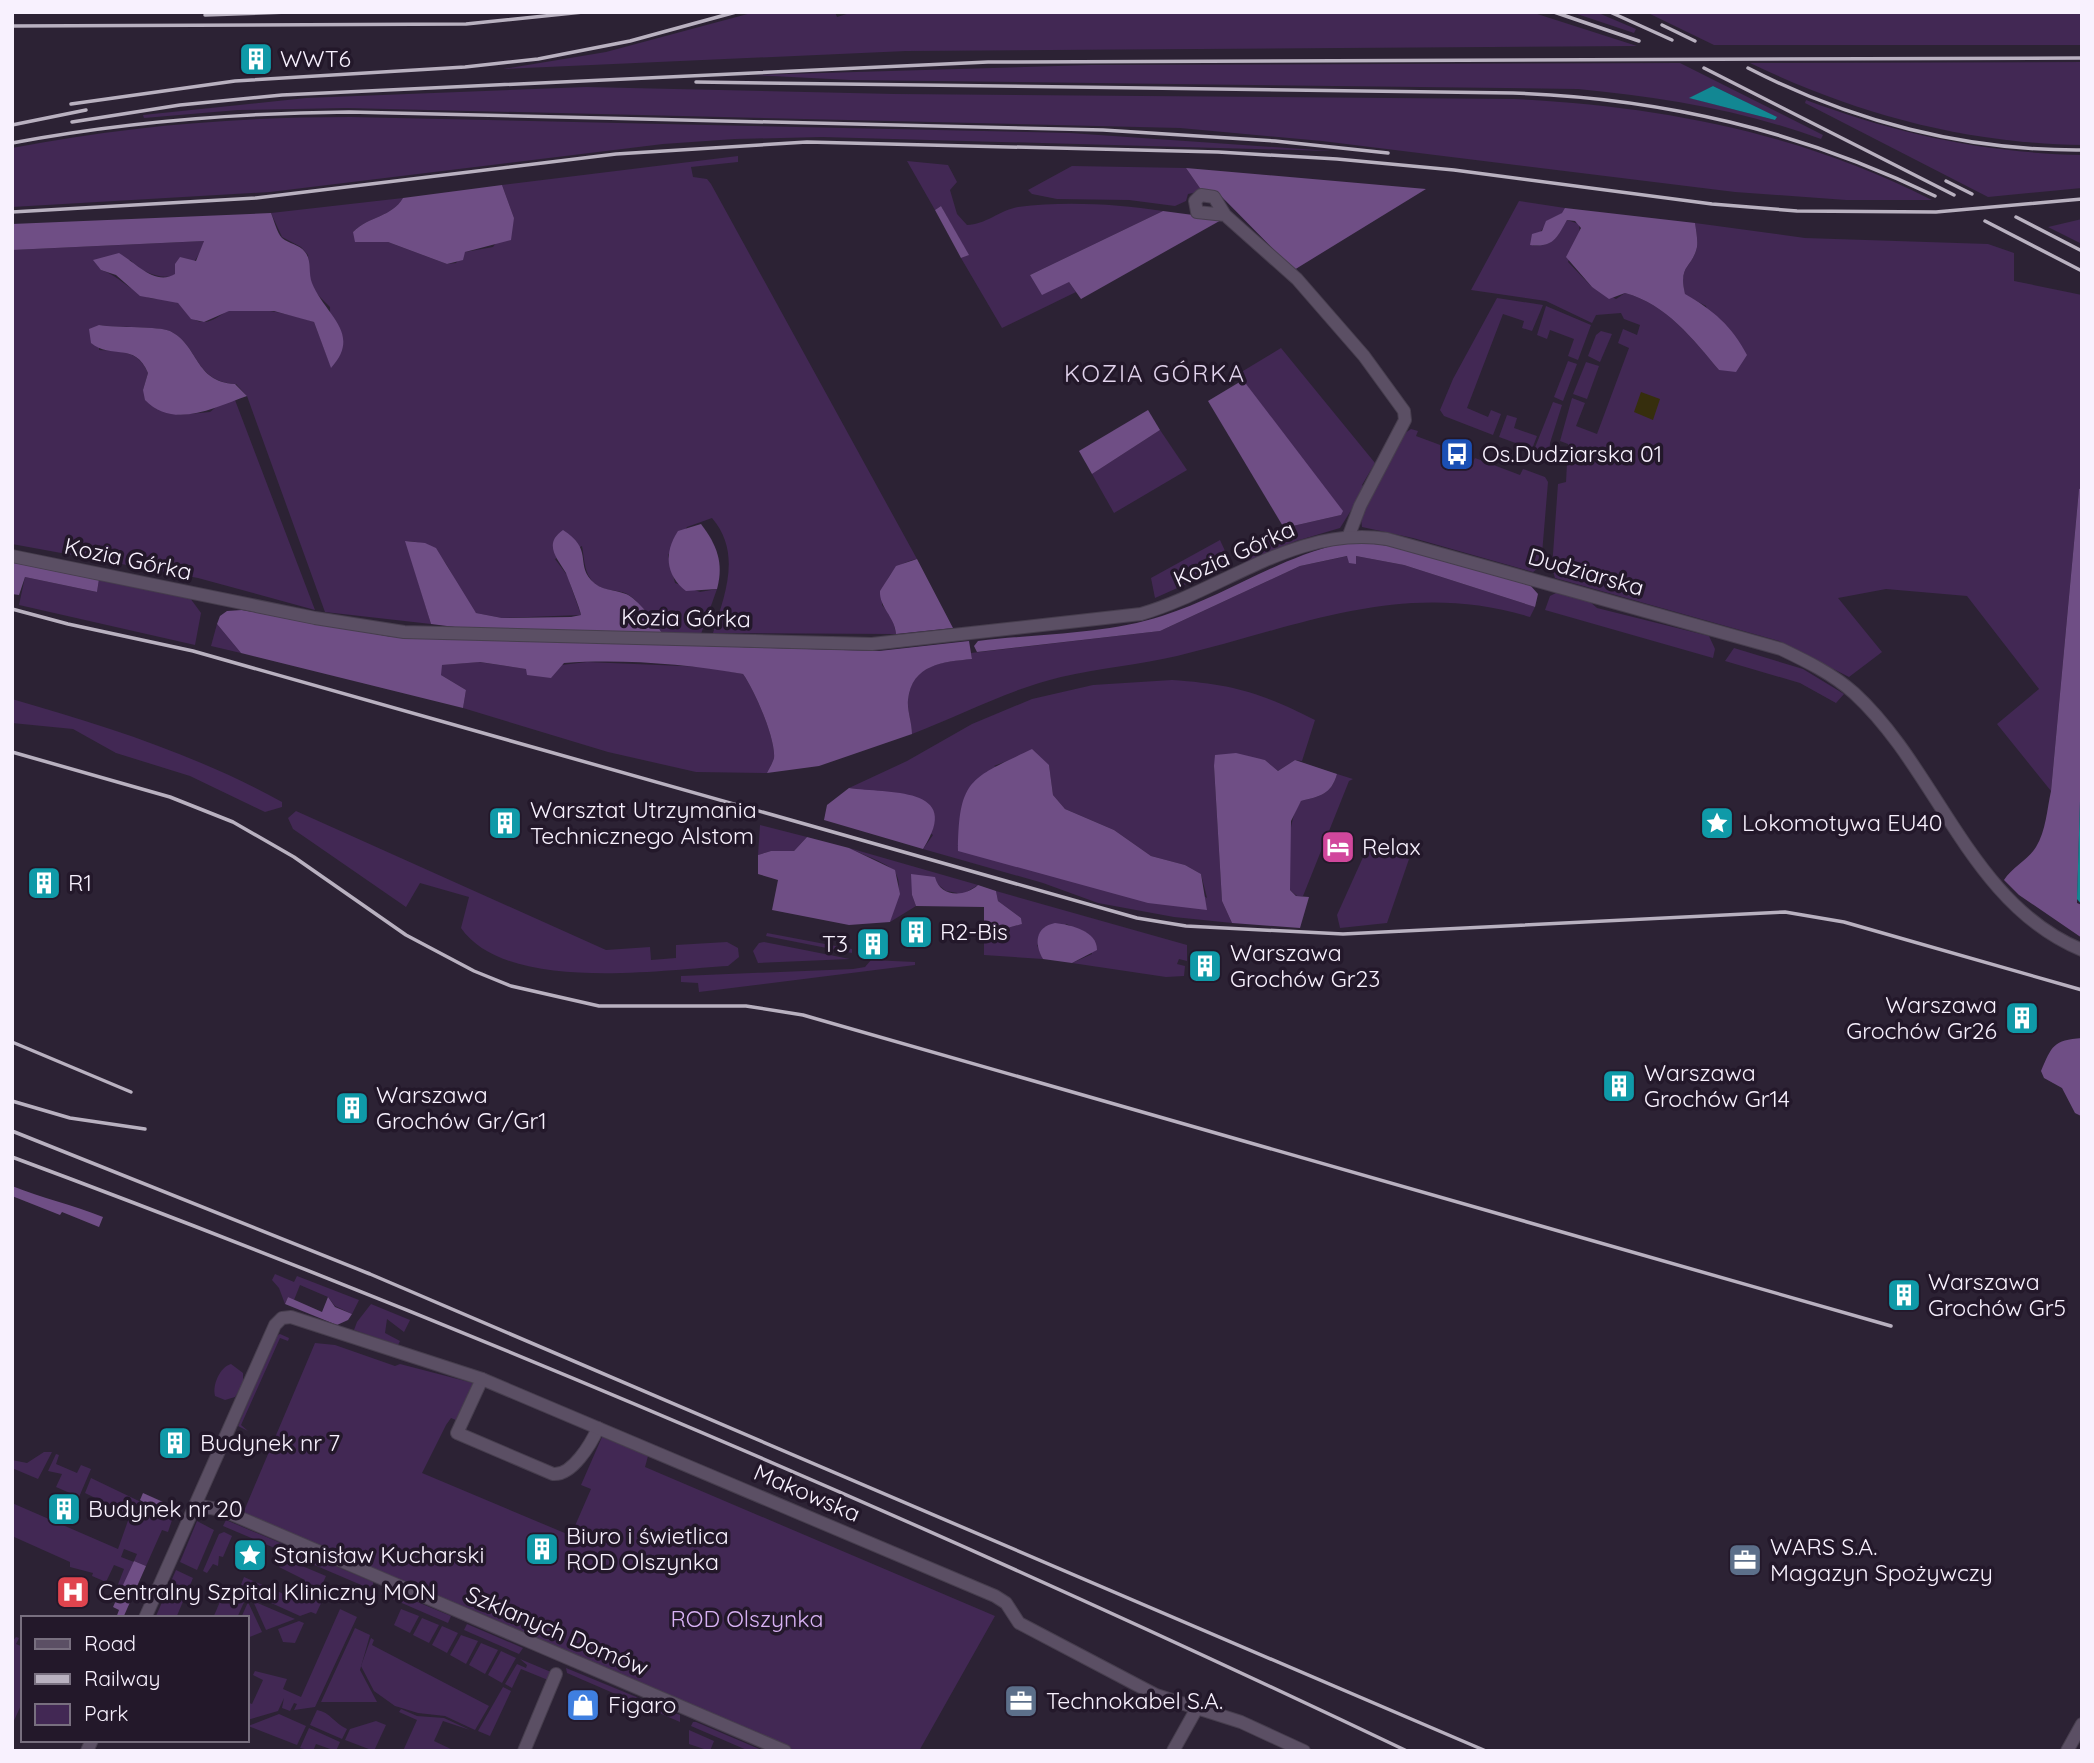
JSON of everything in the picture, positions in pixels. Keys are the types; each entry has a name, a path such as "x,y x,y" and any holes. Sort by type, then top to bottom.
{"street":[{"path":"1225,215 1297,279 1364,356 1404,411 1405,420 1360,506 1349,535"},
{"name":"Kozia Górka","path":"12,556 315,618 404,632 872,644 1141,614 1175,604 1302,545 1349,535"},
{"name":"Dudziarska","path":"1349,535 1424,548 1781,649 1811,663 1853,692 1879,720 2012,904 2053,936 2082,950"},
{"name":"Makowska","path":"195,1504 275,1325 282,1318 291,1317 482,1380 995,1595 1006,1604 1012,1616 1020,1623 1156,1695 1241,1722 1300,1750"},
{"path":"482,1380 457,1433 553,1474 563,1472 587,1450 598,1428"},
{"path":"146,1616 195,1504"},
{"name":"Szklanych Domów","path":"195,1504 222,1510 785,1751"},
{"path":"524,1751 556,1674"},
{"path":"1173,1751 1197,1707"},
{"path":"2067,1751 2082,1724"}],"green space":[{"path":"755,12 835,12 837,17 853,12 1531,12 1637,46 906,51 503,69 606,52"},
{"path":"1571,12 1596,12 1636,29 1634,33"},
{"path":"1646,12 2082,12 2082,45 1714,45"},
{"path":"2082,62 2082,145 1995,139 1912,122 1830,97 1750,63"},
{"path":"1680,63 1823,135 1821,139 1761,120 1701,106 1578,89 850,80 754,75 1091,65","holes":["1713,86 1776,117 1775,120 1690,98"]},
{"path":"586,87 895,94 1514,99 1569,103 1676,116 1781,140 1832,157 1932,200 1846,200 1735,192 1322,141 1180,128 347,108 238,110 144,118 143,115 306,98"},
{"path":"1806,100 1874,123 1942,140 2011,150 2082,155 2082,188 1988,197 1805,103"},
{"path":"350,117 1070,133 1331,151 822,137 735,139 663,144 270,192 12,207 12,148 181,124"},
{"path":"738,156 738,162 691,167 693,177 707,179 711,184 917,559 895,569 884,588 882,605 892,616 896,634 713,633 726,589 729,559 721,531 712,518 687,527 668,555 675,583 700,592 717,589 701,634 662,633 630,595 597,585 586,571 582,546 555,559 567,575 581,615 502,618 476,613 441,557 421,543 406,541 431,624 325,612 247,396 236,384 212,377 179,337 170,331 156,328 99,325 99,350 122,352 140,360 148,373 143,390 178,415 210,412 220,404 235,400 315,610 198,578 12,544 12,250 204,241 192,264 174,276 152,274 130,260 101,270 147,297 178,303 198,321 210,321 228,311 247,309 314,322 331,367 330,307 316,293 310,280 308,255 301,247 282,237 271,213 403,198 393,209 353,232 447,264 456,263 465,252 493,247 514,218 502,185"},
{"path":"907,161 948,165 957,182 950,190 957,214 967,225 980,223 1011,209 1036,205 1091,204 1163,211 1030,275 1069,282 1076,292 1002,328 961,258 968,255 941,206 935,210"},
{"path":"1072,166 1186,168 1202,191 1188,194 1186,201 1175,206 1129,200 1057,199 1032,194 1028,190"},
{"path":"1519,201 1565,208 1565,212 1545,225 1533,246 1551,242 1567,220 1579,224 1580,235 1568,262 1592,287 1616,299 1625,293 1640,298 1666,314 1689,335 1719,370 1706,306 1685,295 1683,285 1684,272 1697,247 1695,223 1805,238 1988,244 2014,253 2014,281 2082,295 2082,488 2079,489 2051,791 1997,724 2039,689 1967,596 1886,589 1838,598 1882,652 1849,677 1779,641 1555,578 1552,568 1558,484 1566,482 1568,444 1560,441 1572,398 1585,403 1576,426 1597,434 1629,348 1618,343 1623,329 1637,335 1640,325 1624,319 1621,313 1596,315 1592,323 1546,301 1471,290"},
{"path":"2082,219 2082,244 2048,227"},
{"path":"1497,298 1543,305 1532,331 1522,328 1524,321 1503,314 1467,408 1488,417 1491,410 1501,414 1493,435 1444,416 1440,410 1453,379"},
{"path":"1546,306 1591,325 1578,360 1568,356 1574,339 1550,330 1547,339 1537,335"},
{"path":"1601,331 1612,334 1600,362 1588,356 1596,335"},
{"path":"1281,348 1375,463 1362,485 1365,488 1340,528 1296,541 1246,562 1241,555 1284,528 1341,515 1238,374"},
{"path":"1568,361 1577,364 1563,401 1554,397"},
{"path":"1586,362 1599,366 1587,399 1573,394"},
{"path":"1553,402 1562,405 1550,443 1549,456 1534,450"},
{"path":"1507,415 1517,418 1514,428 1537,436 1532,449 1499,437"},
{"path":"1411,429 1418,431 1416,436 1451,449 1450,453 1473,462 1475,458 1520,475 1523,469 1545,477 1548,482 1541,566 1533,572 1413,538 1362,527 1361,519 1399,437"},
{"path":"1160,430 1187,470 1114,513 1092,474"},
{"path":"1220,540 1231,564 1155,598 1151,578"},
{"path":"1348,556 1356,563 1356,556 1404,565 1535,607 1530,617 1483,606 1438,603 1351,611 1177,656 1042,682 912,734 908,704 911,688 915,679 930,667 972,659 971,653 1160,631 1300,566"},
{"path":"25,577 97,592 99,579 190,598 201,613 195,645 19,605"},
{"path":"1558,592 1589,601 1597,608 1709,636 1715,649 1713,658 1545,610 1550,596"},
{"path":"217,624 241,653 211,646"},
{"path":"1734,648 1803,669 1844,694 1836,703 1800,683 1725,661"},
{"path":"479,662 527,669 587,662 706,667 743,674 768,727 774,750 773,760 767,773 696,772 608,752 463,708 466,690 441,675 441,665"},
{"path":"1172,680 1212,684 1246,691 1315,720 1302,761 1295,760 1278,771 1265,760 1245,757 1214,766 1222,901 1232,923 1174,917 1098,903 1043,883 923,849 933,835 868,791 849,788 907,761 972,724 1032,699 1093,685","holes":["1012,759 1049,765 1053,795 1065,809 1114,830 1151,856 1185,865 1201,874 1207,898 994,766"]},
{"path":"12,699 116,731 184,756 250,785 282,802 282,807 265,812 190,776 116,753 73,729 12,723"},
{"path":"1337,774 1353,779 1349,781 1303,896 1297,896 1290,890 1289,880 1290,831 1296,809 1301,801 1319,796 1328,790"},
{"path":"296,811 606,950 650,947 651,960 676,958 676,945 727,942 738,948 739,957 728,966 625,973 547,970 512,962 483,948 461,928 469,897 420,883 406,907 293,829 288,818"},
{"path":"760,825 807,837 794,851 771,851 758,855"},
{"path":"1369,844 1409,859 1387,923 1340,928 1337,915"},
{"path":"849,848 978,885 963,894 946,891 936,883 912,895 916,906 890,922 899,889 895,872"},
{"path":"996,891 1187,945 1187,961 1179,959 1177,964 1185,966 1184,976 1166,977 1072,963 1092,954 1087,933 1066,924 1037,945 1043,959 984,955 984,928 1000,930 1022,924 1021,918 998,901"},
{"path":"767,933 852,949 852,953 766,936"},
{"path":"759,943 850,959 758,963 753,951"},
{"path":"871,960 915,962 915,965 699,992 698,983 681,982 681,976 853,969 865,967"},
{"path":"275,1274 294,1282 297,1276 359,1300 352,1314 335,1306 328,1297 300,1285 294,1300 288,1297 285,1304 279,1288 272,1280"},
{"path":"371,1304 410,1320 404,1332 387,1319 385,1333 400,1341 398,1345 354,1330"},
{"path":"280,1334 289,1338 288,1341 280,1338 241,1425 248,1431 238,1426 276,1336"},
{"name":"ROD Olszynka","path":"315,1343 335,1345 395,1366 400,1364 473,1383 456,1420 451,1418 446,1425 422,1473 567,1534 571,1535 591,1489 581,1485 602,1437 648,1456 645,1467 995,1616 919,1751 796,1751 535,1639 536,1636 528,1633 527,1636 231,1510 233,1507 244,1511"},
{"path":"231,1364 243,1373 243,1384 235,1397 225,1400 215,1396 215,1387 220,1373"},
{"path":"44,1452 52,1452 38,1479 12,1468 12,1460 27,1463"},
{"path":"56,1454 59,1455 56,1464 77,1473 81,1465 91,1469 79,1497 56,1487 62,1474 48,1471"},
{"path":"91,1478 168,1515 173,1504 177,1505 168,1532 162,1530 146,1566 134,1561 137,1554 124,1549 121,1557 134,1562 122,1589 117,1587 124,1569 114,1565 106,1582 92,1576 93,1573 70,1567 70,1562 12,1536 12,1503 118,1549 130,1515 85,1493"},
{"path":"226,1520 373,1582 373,1590 223,1526"},
{"path":"197,1521 214,1530 197,1570 180,1562"},
{"path":"224,1532 232,1536 223,1557 219,1556 218,1566 213,1564 207,1573 203,1571 219,1534"},
{"path":"283,1558 326,1576 316,1598 322,1601 316,1614 311,1612 300,1616 269,1602 275,1590 296,1600 305,1580 279,1567"},
{"path":"176,1570 193,1578 177,1616 156,1616"},
{"path":"244,1577 265,1586 259,1599 239,1590"},
{"path":"384,1588 451,1616 448,1623 381,1594"},
{"path":"225,1590 245,1600 238,1616 214,1616"},
{"path":"253,1601 295,1619 266,1630"},
{"path":"248,1602 262,1632 248,1638 248,1616 242,1616"},
{"path":"340,1609 357,1617 315,1707 294,1710 297,1704 294,1703 290,1711 282,1708 284,1698 278,1711 248,1720 248,1702 252,1704 263,1680 253,1675 255,1671 287,1679 283,1689 301,1697"},
{"path":"401,1609 419,1616 410,1633 394,1625"},
{"path":"422,1618 439,1625 429,1643 413,1635"},
{"path":"299,1621 304,1623 295,1643 283,1642 278,1629"},
{"path":"467,1624 523,1648 519,1654 464,1630"},
{"path":"442,1626 458,1633 447,1653 432,1645"},
{"path":"355,1628 370,1635 360,1670 377,1702 321,1702"},
{"path":"461,1635 478,1641 466,1664 450,1655"},
{"path":"16,1637 19,1638 16,1644 21,1646 21,1705 12,1725 12,1642"},
{"path":"371,1638 374,1640 372,1645 489,1706 475,1730 445,1716 418,1713 395,1706 374,1691 361,1666"},
{"path":"481,1643 498,1650 485,1674 469,1665"},
{"path":"501,1651 516,1658 502,1683 488,1675"},
{"path":"520,1659 551,1672 548,1680 521,1669 512,1688 505,1684 517,1664 526,1668 527,1665"},
{"path":"566,1668 680,1715 680,1722 567,1673"},
{"path":"503,1687 511,1691 490,1736 478,1731"},
{"path":"401,1709 417,1716 444,1718 470,1730 443,1721 434,1741 455,1751 403,1751 417,1720 399,1712"},
{"path":"317,1710 347,1729 342,1739 310,1725"},
{"path":"279,1714 306,1726 297,1745 248,1726"},
{"path":"376,1721 386,1725 374,1751 345,1740 350,1729"},
{"path":"693,1722 764,1751 749,1751 691,1726"},
{"path":"309,1728 340,1742 336,1751 316,1744 313,1751 300,1748"},
{"path":"689,1730 714,1741 710,1751 689,1744"}],"shaded area":[{"path":"1186,168 1426,189 1294,270 1218,193 1202,191"},
{"path":"502,185 514,218 511,240 465,252 463,260 447,264 388,242 355,242 353,232 393,209 403,198"},
{"path":"941,206 969,255 961,258 935,210"},
{"path":"1565,208 1695,223 1697,247 1684,272 1685,294 1704,306 1735,335 1747,355 1736,372 1719,370 1678,324 1653,305 1625,293 1609,299 1592,287 1566,257 1581,228 1575,221 1567,220 1557,237 1549,243 1530,245 1532,234 1542,231 1546,221 1562,213"},
{"path":"1163,211 1223,219 1081,299 1069,282 1042,295 1030,275"},
{"path":"271,213 282,238 303,249 307,255 312,283 342,334 340,356 331,368 314,322 274,311 229,311 204,322 191,319 178,303 140,296 116,275 101,270 93,260 119,253 153,275 168,277 175,274 175,264 180,257 196,261 204,241 12,250 12,224"},
{"path":"99,325 170,331 187,345 212,377 235,384 247,396 208,410 182,415 156,409 145,400 143,390 148,373 143,363 130,354 99,348 91,343 89,329"},
{"path":"1243,380 1343,511 1341,515 1284,528 1208,401"},
{"path":"1148,410 1160,430 1092,474 1079,451"},
{"path":"2082,488 2082,734 2077,903 2082,905 2082,938 2019,895 2004,880 2036,847 2046,820 2079,489"},
{"path":"701,524 718,555 720,571 717,589 686,591 671,571 670,547 678,531"},
{"path":"563,530 578,543 591,580 603,588 630,596 646,611 662,633 463,628 431,624 405,541 425,543 436,548 476,613 502,618 571,617 581,615 553,546 557,535"},
{"path":"1363,543 1412,550 1530,585 1538,594 1535,607 1404,565 1356,556 1356,564 1349,563 1347,556 1300,566 1160,631 977,652 974,646 978,641 1095,630 1141,622 1185,608 1271,568 1339,544"},
{"path":"917,559 953,628 896,634 880,591 896,566"},
{"path":"12,562 99,579 97,592 25,577 19,595 12,594"},
{"path":"242,610 392,637 879,651 969,641 972,659 931,667 916,679 908,700 912,734 819,766 767,773 774,758 772,739 758,702 743,674 654,663 586,662 564,663 551,678 527,675 526,669 480,662 442,665 441,675 466,690 463,708 241,653 217,624 220,616 227,611"},
{"path":"1032,749 1049,765 1053,795 1065,809 1114,830 1151,856 1185,865 1201,874 1207,910 1148,903 958,851 961,808 972,784 994,767"},
{"path":"1236,753 1265,760 1278,771 1295,760 1337,774 1328,790 1319,796 1301,801 1291,821 1290,890 1296,896 1309,897 1300,928 1232,923 1222,901 1215,755"},
{"path":"849,788 900,793 928,803 934,813 933,828 923,849 824,820 827,805"},
{"path":"807,837 849,848 895,870 900,894 890,922 849,925 772,910 778,880 758,874 758,855 771,851 794,851"},
{"path":"911,874 935,877 947,892 967,892 978,885 996,891 998,901 1021,918 1022,924 1000,930 984,928 984,907 916,906 912,895"},
{"path":"1055,923 1082,930 1093,938 1097,950 1072,963 1043,959 1038,948 1038,937 1043,928"},
{"path":"2082,1038 2081,1116 2075,1113 2062,1088 2044,1078 2041,1071 2055,1046 2065,1040"},
{"path":"12,1186 103,1217 99,1227 12,1196"},
{"path":"288,1297 322,1312 328,1297 335,1307 352,1314 348,1320 337,1325 285,1304"},
{"path":"143,1493 172,1506 168,1516 140,1500"},
{"path":"134,1561 146,1566 124,1616 117,1616 119,1610 113,1607"}],"sand":[{"path":"1641,392 1660,399 1653,420 1634,412"}],"water":[{"path":"1713,86 1777,117 1775,120 1689,98"},
{"path":"2082,734 2082,905 2077,899"}],"railway":[{"path":"205,15 288,12"},
{"path":"12,26 466,24 583,12"},
{"path":"71,104 235,81 465,67 538,59 630,41 736,12"},
{"path":"1554,12 1639,41"},
{"path":"1610,12 1672,40"},
{"path":"1662,25 1695,41"},
{"path":"72,122 180,105 282,95 988,62 2082,58"},
{"path":"1704,68 1954,195"},
{"path":"1748,68 1827,103 1910,129 1995,145 2082,150"},
{"path":"696,82 1513,93 1569,96 1677,111 1782,136 1833,153 1935,196"},
{"path":"12,125 86,110"},
{"path":"12,143 96,129 180,120 349,112 1103,130 1275,141 1388,153"},
{"path":"12,212 256,198 616,154 807,142 1218,152 1337,159 1454,170 1712,204 1797,211 1936,212 2082,199"},
{"path":"1946,181 1972,194"},
{"path":"2016,217 2082,251"},
{"path":"1985,221 2082,271"},
{"path":"12,609 193,651 1137,918 1186,926 1343,934 1785,912 1844,922 2082,990"},
{"path":"12,752 170,797 233,822 294,857 406,935 474,971 511,986 599,1006 746,1006 803,1015 1891,1326"},
{"path":"12,1042 131,1092"},
{"path":"12,1101 70,1118 145,1129"},
{"path":"12,1131 370,1274 1486,1751"},
{"path":"12,1157 366,1294 716,1439 1063,1591 1407,1751"}],"place":[{"name":"WWT6","path":"256,59"},
{"name":"Os.Dudziarska 01","path":"1457,454"},
{"name":"Warsztat Utrzymania Technicznego Alstom","path":"505,823"},
{"name":"Lokomotywa EU40","path":"1717,823"},
{"name":"Relax","path":"1338,847"},
{"name":"R1","path":"44,883"},
{"name":"R2-Bis","path":"916,932"},
{"name":"T3","path":"873,944"},
{"name":"Warszawa Grochów Gr23","path":"1205,966"},
{"name":"Warszawa Grochów Gr26","path":"2022,1018"},
{"name":"Warszawa Grochów Gr14","path":"1619,1086"},
{"name":"Warszawa Grochów Gr/Gr1","path":"352,1108"},
{"name":"Warszawa Grochów Gr5","path":"1904,1295"},
{"name":"Budynek nr 7","path":"175,1443"},
{"name":"Budynek nr 20","path":"64,1509"},
{"name":"Biuro i świetlica ROD Olszynka","path":"542,1549"},
{"name":"Stanisław Kucharski","path":"250,1555"},
{"name":"WARS S.A. Magazyn Spożywczy","path":"1745,1560"},
{"name":"Centralny Szpital Kliniczny MON","path":"73,1592"},
{"name":"Technokabel S.A.","path":"1021,1701"},
{"name":"Figaro","path":"583,1705"}],"district":[{"name":"KOZIA GÓRKA","path":"1155,374"}]}
